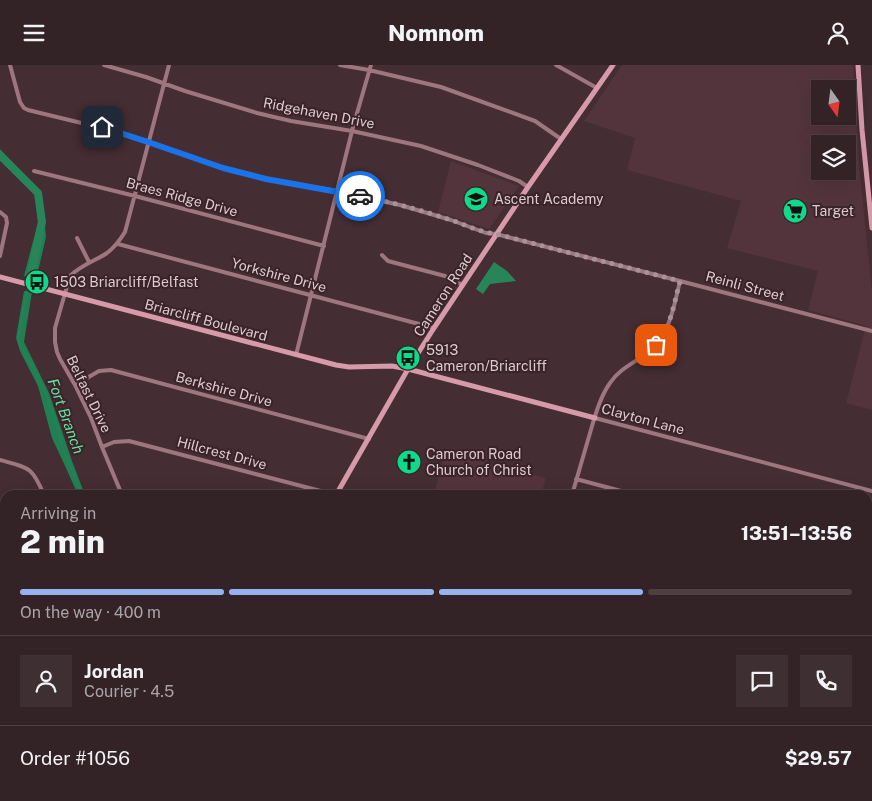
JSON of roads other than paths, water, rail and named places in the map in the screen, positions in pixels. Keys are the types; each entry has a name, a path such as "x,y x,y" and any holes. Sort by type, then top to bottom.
{"main road":[{"name":"Cameron Road","path":"339,490 408,369 434,328 612,65"},
{"path":"858,65 862,130 872,228"},
{"name":"Briarcliff Boulevard","path":"0,277 336,365 349,367 392,366 408,369"},
{"name":"Clayton Lane","path":"408,369 595,417"}],"street":[{"name":"Reinli Street","path":"10,65 20,102 28,110 102,127 223,168 266,179 337,191 400,205 451,220 486,233 872,331"},
{"name":"Ridgehaven Drive","path":"104,65 257,113 421,146 478,165 519,181 528,187"},
{"path":"118,244 125,232 169,65"},
{"path":"340,65 370,67 441,87 535,121 561,139"},
{"path":"556,65 597,88"},
{"path":"296,355 352,131 370,67"},
{"name":"Braes Ridge Drive","path":"34,171 324,245"},
{"path":"0,211 6,217 8,223 0,255"},
{"path":"76,238 89,262"},
{"name":"Belfast Drive","path":"118,244 70,275 55,328 55,342 60,359 91,418 120,490"},
{"name":"Yorkshire Drive","path":"118,244 434,328"},
{"path":"382,255 388,261 445,276 463,285"},
{"path":"573,490 595,417 609,383 622,369 649,352 662,338 671,318 680,281"},
{"name":"Berkshire Drive","path":"75,385 99,371 111,370 369,439"},
{"name":"Clayton Lane","path":"595,417 868,490"},
{"name":"Hillcrest Drive","path":"102,447 114,442 129,441 317,490"},
{"path":"0,460 25,467 32,471 42,490"},
{"path":"576,479 617,490"}],"waterway":[{"name":"Fort Branch","path":"0,155 38,193 42,222 30,279"},
{"name":"Fort Branch","path":"27,290 18,340 44,389 59,431 62,447 80,490"}],"place":[{"name":"Ascent Academy","path":"476,199"},
{"name":"Target","path":"795,211"},
{"name":"1503 Briarcliff/Belfast","path":"37,282"},
{"name":"5913 Cameron/Briarcliff","path":"408,358"},
{"name":"Cameron Road Church of Christ","path":"409,462"}]}
